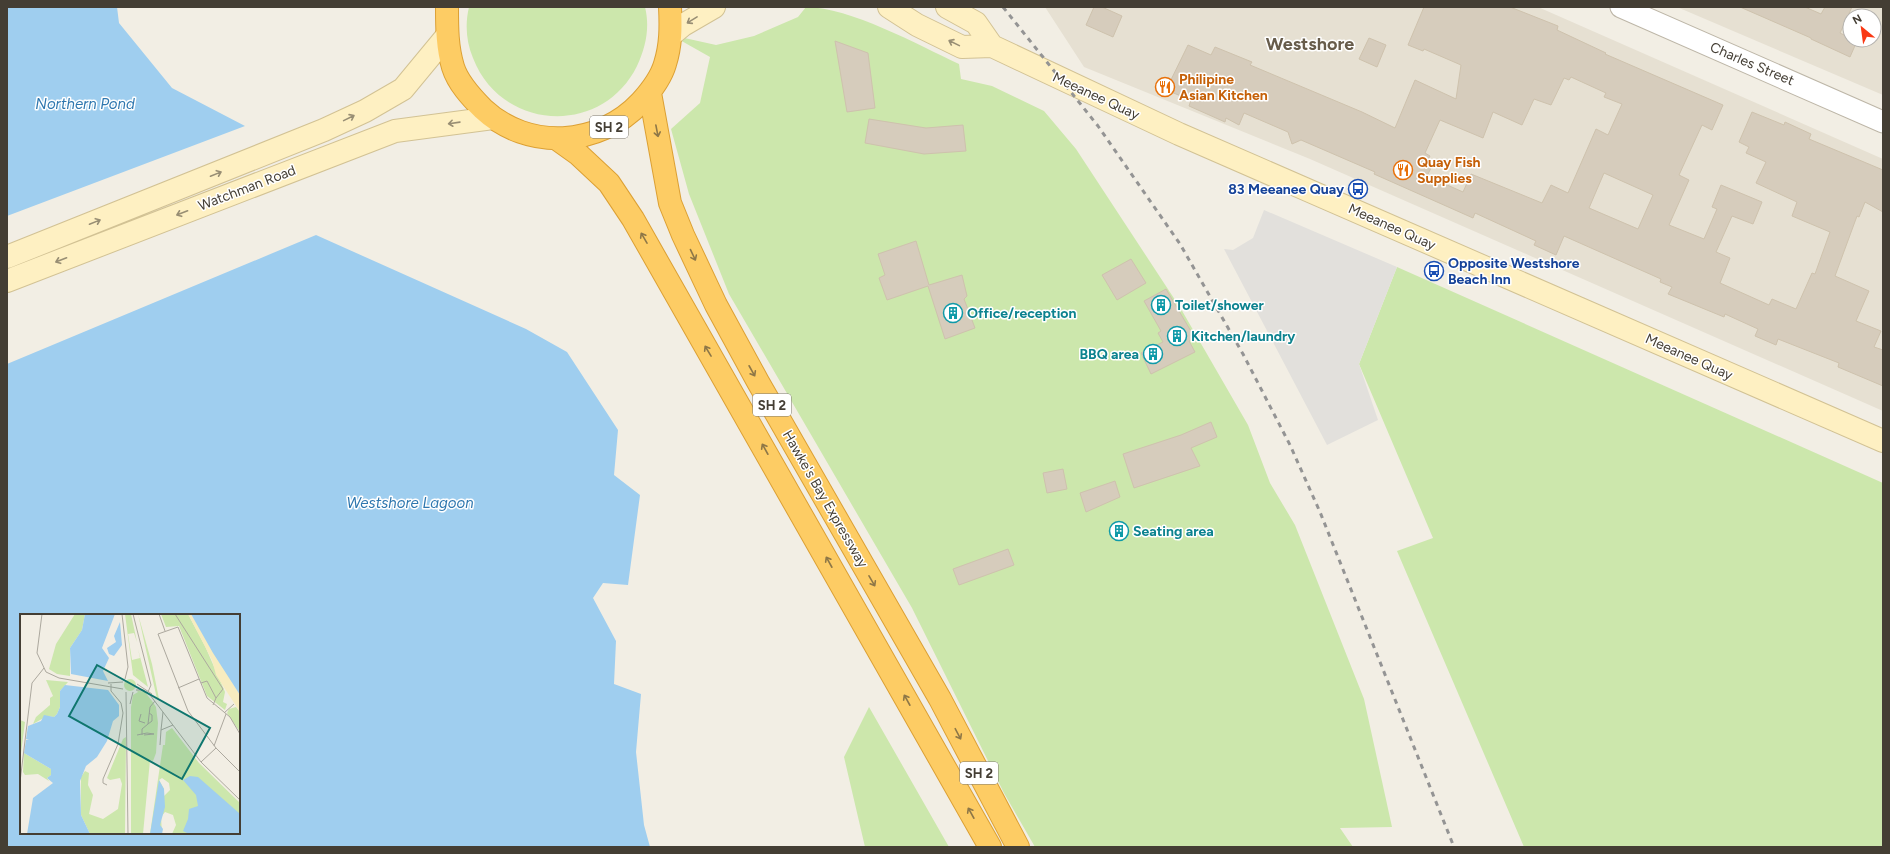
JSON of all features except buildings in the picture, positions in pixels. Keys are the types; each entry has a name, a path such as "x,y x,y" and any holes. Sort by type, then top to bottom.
{"highway":[{"name":"SH 2","path":"447,7 446,37 454,68 470,96 493,118 513,130 534,137 557,139 584,136 609,127 631,112 650,93 664,65 671,35 670,7"},
{"name":"Hawke's Bay Expressway","path":"650,93 670,203 683,235 716,305 758,382 940,699 1018,847"},
{"name":"Hawke's Bay Expressway","path":"557,139 578,154 609,183 633,219 990,847"}],"main road":[{"path":"671,35 683,25 714,7"},
{"name":"Meeanee Quay","path":"889,7 917,25 962,47 992,46 1179,134 1883,441"},
{"name":"Meeanee Quay","path":"947,7 976,23 992,46"},
{"name":"Watchman Road","path":"7,257 324,130 365,111 403,89 446,37"},
{"name":"Watchman Road","path":"7,281 395,131 493,118"}],"street":[{"name":"Charles Street","path":"1621,7 1883,122"}],"shaded area":[{"path":"1045,7 1538,7 1883,159 1883,411 1310,159 1084,67"},
{"path":"1677,7 1883,7 1883,95"},
{"path":"1264,210 1397,267 1359,364 1378,420 1327,445 1224,249 1233,250 1253,238"}],"green space":[{"path":"469,7 645,7 647,29 645,44 637,66 621,89 601,105 577,114 552,116 528,111 506,100 487,82 473,58 468,39 467,20"},
{"path":"806,7 843,13 863,20 884,28 959,64 961,79 992,86 1044,111 1076,149 1181,309 1248,425 1270,483 1295,525 1364,699 1392,827 1340,828 1353,847 1035,847 1004,793 912,608 729,294 689,194 671,129 700,103 710,57 671,35 716,45 754,36 798,17"},
{"path":"1397,267 1883,483 1883,847 1524,847 1397,551 1433,538 1359,364"},
{"path":"869,707 949,847 865,847 844,757"}],"water":[{"name":"Northern Pond","path":"7,7 117,7 119,23 172,88 245,126 7,216"},
{"name":"Westshore Lagoon","path":"316,235 526,329 567,352 618,430 614,475 640,495 628,585 603,583 593,598 616,641 614,684 641,694 636,752 644,825 650,847 7,847 7,364"}],"railway":[{"path":"1003,7 1098,126 1180,244 1243,354 1290,445 1320,512 1454,847"}],"place":[{"name":"Philipine Asian Kitchen","path":"1165,87"},
{"name":"Quay Fish Supplies","path":"1403,170"},
{"name":"83 Meeanee Quay","path":"1358,189"},
{"name":"Opposite Westshore Beach Inn","path":"1434,271"},
{"name":"Toilet/shower","path":"1161,305"},
{"name":"Office/reception","path":"953,313"},
{"name":"Kitchen/laundry","path":"1177,336"},
{"name":"BBQ area","path":"1153,354"},
{"name":"Seating area","path":"1119,531"}],"district":[{"name":"Westshore","path":"1310,44"}]}
